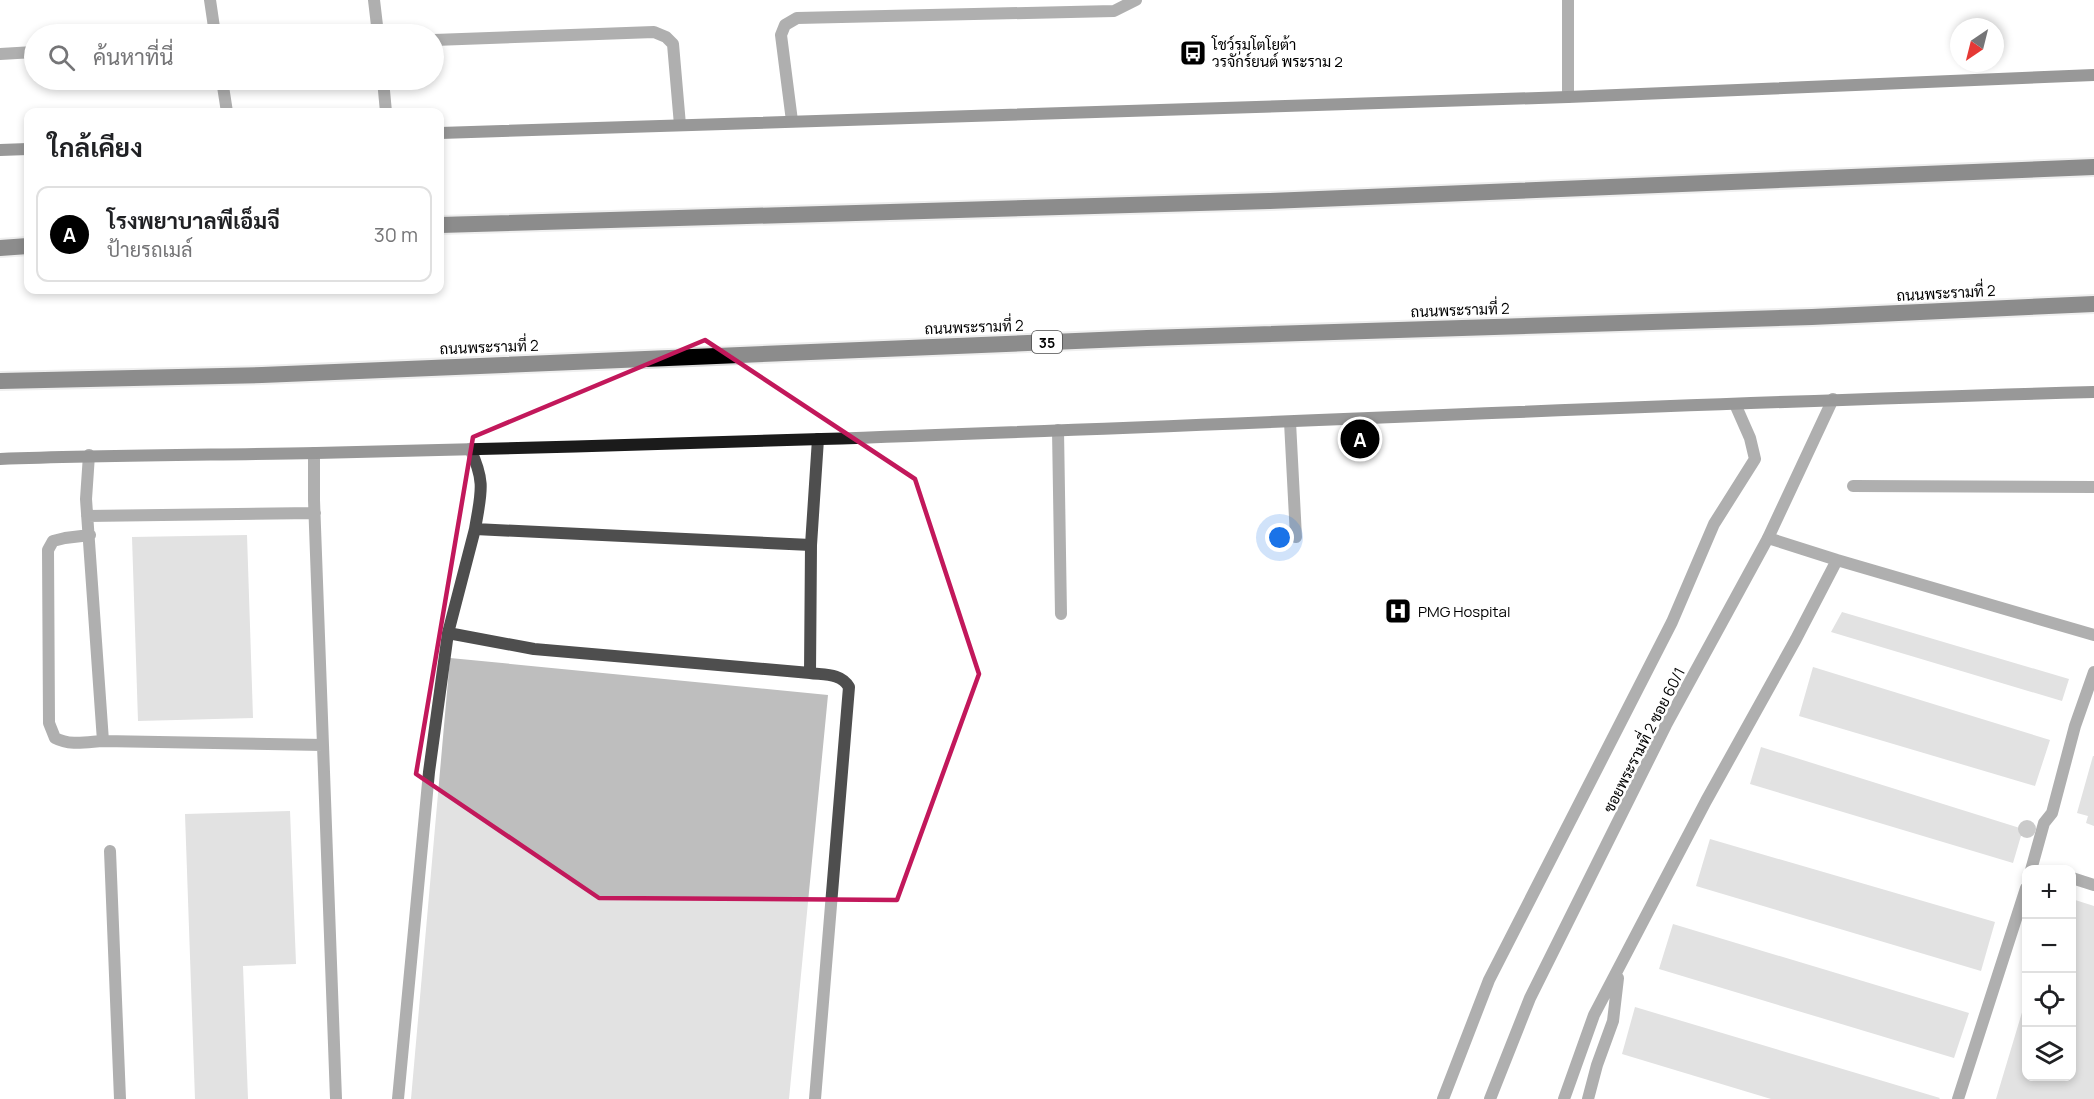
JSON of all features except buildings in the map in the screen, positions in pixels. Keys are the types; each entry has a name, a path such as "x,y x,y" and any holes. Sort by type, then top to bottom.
{"highway":[{"path":"444,225 1269,201 2094,167"},
{"path":"0,248 24,246"},
{"name":"ถนนพระรามที่ 2","path":"0,381 262,375 1111,339 1800,317 2094,304"}],"main road":[{"path":"444,133 1568,97 2094,75"},
{"path":"0,150 24,149"},
{"path":"0,459 89,455 314,453 818,439 1833,399 2094,392"}],"street":[{"path":"210,0 214,24"},
{"path":"374,0 377,24"},
{"path":"792,121 781,35 785,25 797,18 1114,11 1136,0"},
{"path":"1568,0 1568,97"},
{"path":"444,40 654,32 673,44 680,125"},
{"path":"0,54 24,53"},
{"path":"224,90 226,108"},
{"path":"384,90 386,108"},
{"name":"ซอยพระรามที่ 2 ซอย 60/1","path":"1490,1099 1530,998 1666,725 1768,538 1833,399"},
{"name":"ซอยพระรามที่ 2 ซอย 60/1","path":"1443,1099 1489,980 1672,622 1714,524 1755,459 1754,449 1735,404"},
{"path":"1290,422 1296,537"},
{"path":"1058,430 1061,614"},
{"path":"810,673 811,545 818,439"},
{"path":"398,1099 429,772 448,633 482,493 480,469 470,449"},
{"path":"314,453 336,1099"},
{"path":"89,455 86,499 103,741"},
{"path":"1853,486 2094,487"},
{"path":"87,516 315,513"},
{"path":"475,529 811,545"},
{"path":"90,535 53,541 48,550 50,723 55,738 63,742 323,745"},
{"path":"1768,538 2094,635"},
{"path":"1564,1099 1594,1015 1706,801 1837,560"},
{"path":"448,633 534,649 810,673 837,676 846,681 849,687 815,1099"},
{"path":"2037,865 2044,823 2052,813 2075,726 2094,672"},
{"path":"110,851 120,1099"},
{"path":"2076,879 2094,885"},
{"path":"1958,1099 2022,900"},
{"path":"1588,1099 1597,1065 1613,1021 1619,970"},
{"path":"1496,1099 1497,1082"}],"highlighted area":[{"path":"705,340 915,479 979,674 897,900 599,898 416,774 473,437"}],"place":[{"name":"โชว์รูมโตโยต้า วรจักร์ยนต์ พระราม 2","path":"1193,53"},
{"name":"โรงพยาบาลพีเอ็มจี","path":"1360,439"},
{"name":"PMG Hospital","path":"1398,611"}]}
